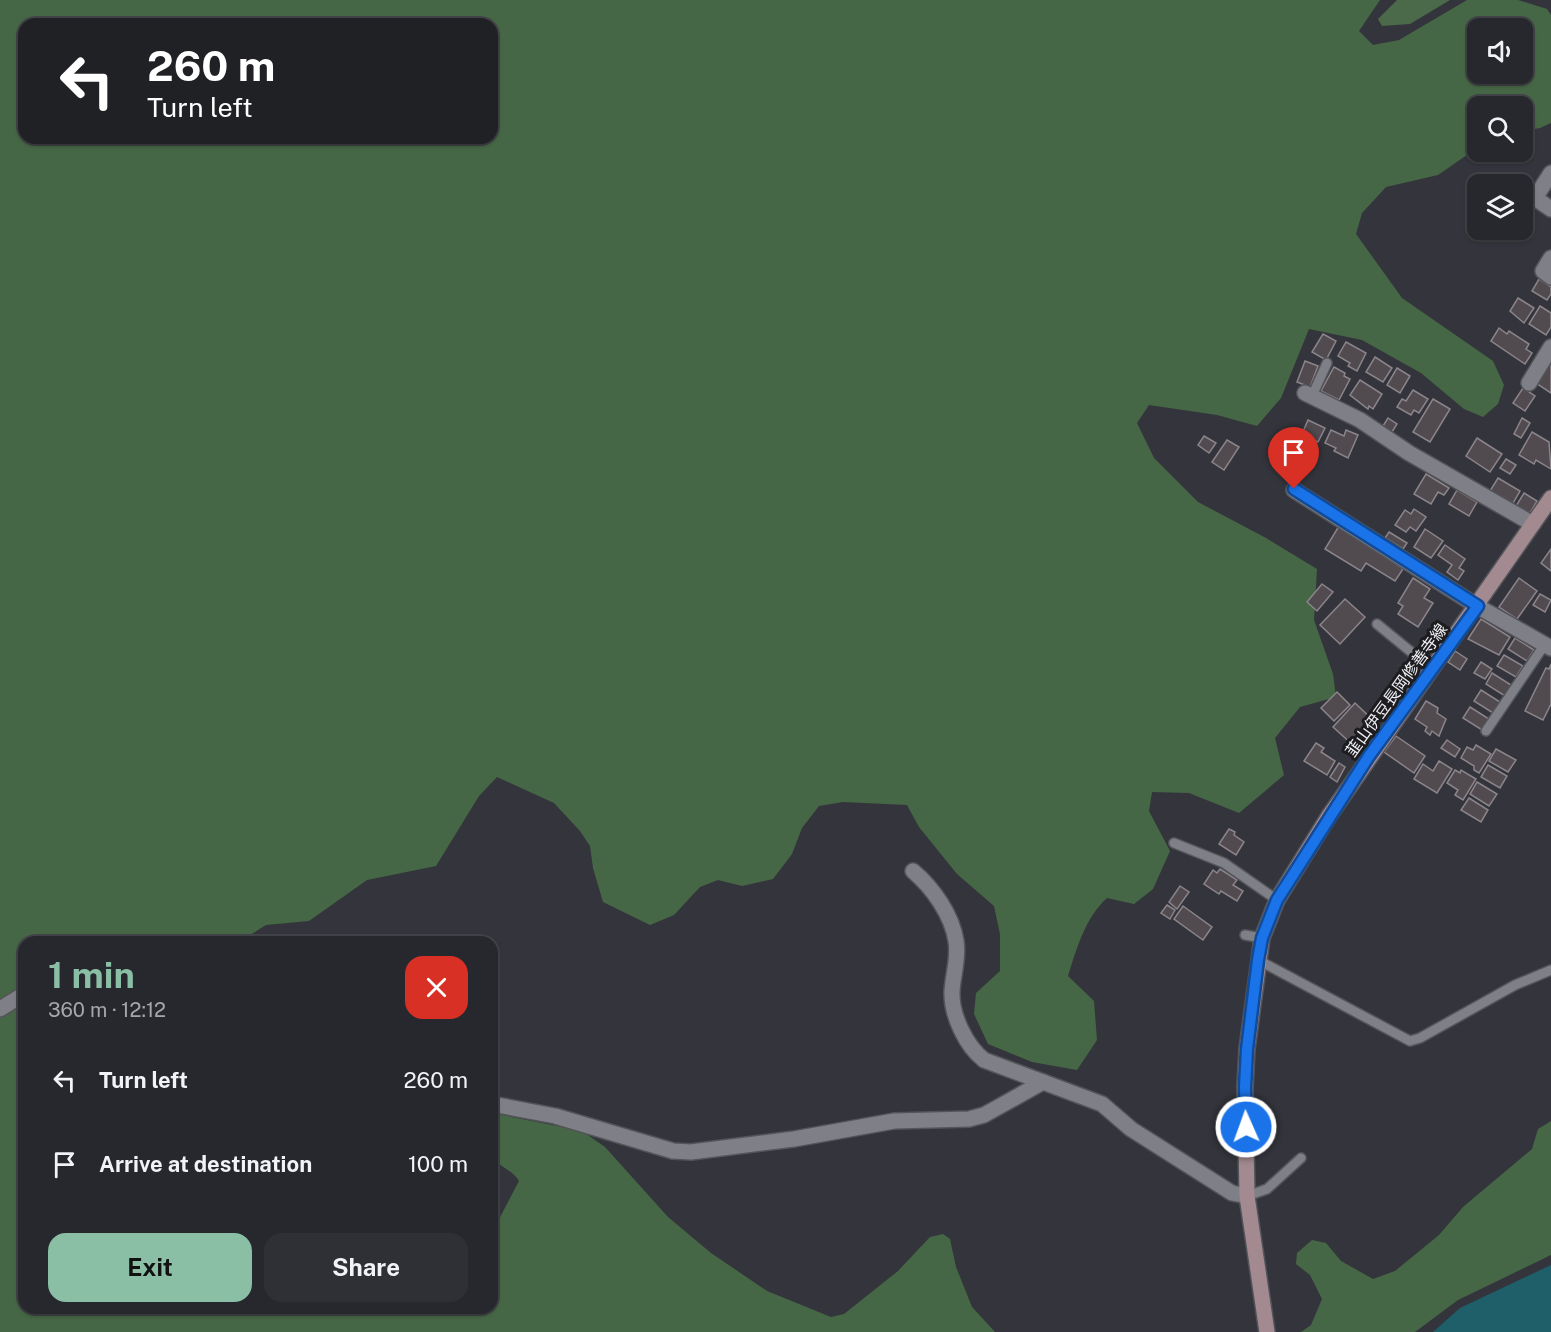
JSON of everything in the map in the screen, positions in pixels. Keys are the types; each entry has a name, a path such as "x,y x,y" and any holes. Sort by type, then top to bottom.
{"main road":[{"name":"韮山伊豆長岡修善寺線","path":"1267,1332 1247,1196 1245,1087 1262,938 1277,900 1346,791 1478,606 1551,498"}],"street":[{"path":"1551,173 1535,198 1551,209"},
{"path":"1551,258 1543,271 1551,276"},
{"path":"1529,383 1551,347"},
{"path":"1309,394 1360,420 1408,453 1533,524"},
{"path":"1294,489 1478,606 1548,646"},
{"path":"913,871 923,879 945,910 956,940 957,962 952,992 955,1016 974,1052 984,1060 1102,1104 1131,1129 1236,1195 1247,1196"},
{"path":"0,1009 18,998"},
{"path":"498,1105 555,1116 673,1151 691,1152 794,1139 894,1121 969,1119 984,1115 1043,1082"}],"lane":[{"path":"1309,394 1328,363"},
{"path":"1377,624 1432,669"},
{"path":"1486,731 1548,646"},
{"path":"1174,843 1224,864 1277,900"},
{"path":"1245,935 1262,938"},
{"path":"1258,960 1410,1041 1420,1038 1515,985 1551,970"},
{"path":"1247,1196 1267,1189 1300,1158"}],"green space":[{"path":"0,0 1380,0 1359,31 1373,45 1399,40 1467,0 1518,0 1547,9 1551,15 1551,123 1533,129 1533,96 1467,96 1467,155 1438,175 1386,187 1362,213 1356,234 1402,298 1493,361 1504,385 1498,404 1483,417 1464,409 1421,373 1362,340 1309,329 1281,398 1257,426 1217,415 1149,405 1137,423 1154,458 1198,502 1266,538 1317,569 1314,620 1333,674 1336,697 1300,707 1275,738 1284,775 1239,813 1189,793 1152,792 1149,811 1170,851 1153,889 1134,904 1107,898 1099,906 1078,944 1068,976 1094,1001 1097,1040 1077,1070 1032,1062 988,1044 974,1014 976,993 1000,971 1000,934 994,906 957,874 919,827 907,805 843,802 819,806 802,828 792,854 773,879 742,886 718,880 700,887 674,915 650,925 603,902 593,868 590,846 580,831 554,803 497,777 479,796 436,866 367,880 309,921 266,925 249,936 18,936 18,1314 498,1314 498,1221 519,1181 498,1162 498,1114 582,1131 605,1147 668,1217 711,1253 767,1291 831,1317 844,1314 898,1271 930,1237 943,1234 950,1239 956,1267 972,1307 995,1332 0,1332"},
{"path":"1397,0 1450,0 1410,24 1382,26 1378,19"},
{"path":"1551,1121 1551,1255 1458,1300 1415,1332 1301,1332 1311,1325 1322,1299 1310,1275 1296,1264 1297,1253 1312,1240 1326,1243 1341,1261 1373,1279 1395,1271 1439,1235 1463,1207 1532,1149 1538,1129"}],"water":[{"path":"1551,1265 1551,1332 1433,1332 1460,1308"}],"building":[{"path":"1539,279 1551,287 1551,294 1547,300 1532,291"},
{"path":"1518,298 1534,308 1524,323 1510,311"},
{"path":"1540,306 1551,313 1551,327 1546,335 1529,324"},
{"path":"1499,328 1507,334 1509,331 1529,344 1526,349 1532,353 1525,364 1491,341"},
{"path":"1323,334 1336,341 1326,360 1312,352"},
{"path":"1346,342 1366,353 1357,371 1348,366 1350,363 1338,356"},
{"path":"1375,357 1392,368 1383,382 1366,372"},
{"path":"1305,361 1318,366 1310,387 1297,382"},
{"path":"1548,363 1551,364 1551,393 1536,383"},
{"path":"1334,367 1350,379 1339,400 1321,391"},
{"path":"1397,368 1410,376 1400,393 1387,385"},
{"path":"1360,380 1382,394 1373,409 1369,406 1368,409 1350,395"},
{"path":"1523,388 1535,396 1525,411 1513,403"},
{"path":"1413,390 1428,399 1419,413 1414,410 1411,415 1397,407 1402,399 1406,401"},
{"path":"1433,399 1450,409 1430,442 1413,432"},
{"path":"1388,418 1397,424 1392,432 1383,426"},
{"path":"1522,418 1530,423 1521,438 1514,434"},
{"path":"1308,420 1325,428 1318,442 1302,434"},
{"path":"1331,430 1344,436 1346,430 1358,435 1348,458 1334,451 1336,448 1325,443"},
{"path":"1532,432 1549,442 1551,469 1536,460 1534,464 1519,455"},
{"path":"1204,436 1216,443 1209,453 1198,445"},
{"path":"1295,436 1309,443 1303,455 1289,448"},
{"path":"1477,438 1502,454 1490,472 1466,456"},
{"path":"1227,440 1239,447 1224,470 1212,462"},
{"path":"1291,454 1304,460 1294,480 1282,474"},
{"path":"1506,459 1516,465 1510,474 1500,468"},
{"path":"1426,474 1449,488 1444,495 1438,492 1431,504 1414,494"},
{"path":"1498,478 1520,491 1512,505 1490,491"},
{"path":"1457,490 1477,502 1469,516 1449,504"},
{"path":"1524,493 1537,501 1529,515 1516,506"},
{"path":"1414,509 1426,517 1416,531 1410,527 1406,532 1395,525 1405,510 1411,514"},
{"path":"1339,526 1403,569 1395,581 1366,563 1361,571 1325,549"},
{"path":"1425,529 1443,541 1431,558 1414,547"},
{"path":"1389,532 1407,543 1403,549 1385,538"},
{"path":"1445,545 1465,559 1459,568 1464,571 1458,580 1447,572 1452,565 1438,555"},
{"path":"1551,549 1551,571 1541,563"},
{"path":"1413,578 1430,589 1424,598 1433,603 1418,627 1398,614 1403,606 1398,603"},
{"path":"1519,578 1537,591 1517,619 1499,607"},
{"path":"1322,584 1333,592 1317,611 1307,602"},
{"path":"1540,594 1551,600 1545,612 1533,605"},
{"path":"1345,599 1365,617 1340,644 1320,625"},
{"path":"1481,619 1510,637 1499,655 1468,639"},
{"path":"1515,638 1534,650 1527,661 1508,649"},
{"path":"1455,651 1467,659 1460,670 1448,662"},
{"path":"1504,655 1523,666 1516,677 1497,666"},
{"path":"1481,662 1492,669 1485,679 1474,673"},
{"path":"1551,664 1551,704 1543,720 1525,711 1546,668 1549,669"},
{"path":"1492,673 1511,685 1505,696 1486,684"},
{"path":"1481,690 1500,702 1493,713 1474,701"},
{"path":"1337,692 1350,705 1334,721 1321,708"},
{"path":"1426,701 1438,708 1437,713 1446,719 1439,736 1432,731 1430,735 1425,731 1427,727 1415,719"},
{"path":"1355,703 1377,724 1355,747 1333,727"},
{"path":"1470,707 1489,719 1482,730 1463,718"},
{"path":"1396,736 1425,756 1414,773 1384,752"},
{"path":"1447,740 1460,749 1455,757 1441,748"},
{"path":"1316,743 1324,748 1321,752 1335,761 1327,775 1304,761"},
{"path":"1476,745 1491,754 1479,773 1474,770 1474,766 1461,758 1467,747 1473,750"},
{"path":"1496,749 1516,760 1508,772 1489,761"},
{"path":"1439,761 1452,769 1437,793 1414,779 1423,764 1433,771"},
{"path":"1339,763 1345,767 1337,782 1330,777"},
{"path":"1488,765 1507,776 1500,788 1481,777"},
{"path":"1455,770 1460,773 1461,770 1476,779 1463,800 1455,795 1458,790 1447,783"},
{"path":"1477,782 1497,794 1489,806 1470,794"},
{"path":"1469,798 1488,810 1481,822 1461,810"},
{"path":"1229,829 1244,842 1236,855 1219,844"},
{"path":"1220,869 1237,880 1233,885 1243,891 1237,901 1221,891 1219,894 1204,884 1213,870 1217,873"},
{"path":"1180,886 1189,892 1177,909 1169,902"},
{"path":"1167,905 1175,910 1170,919 1161,913"},
{"path":"1183,906 1212,927 1203,940 1174,919"}],"route":[{"path":"1246,1127 1247,1049 1258,960 1262,938 1277,900 1369,756 1478,606 1294,489"}]}
